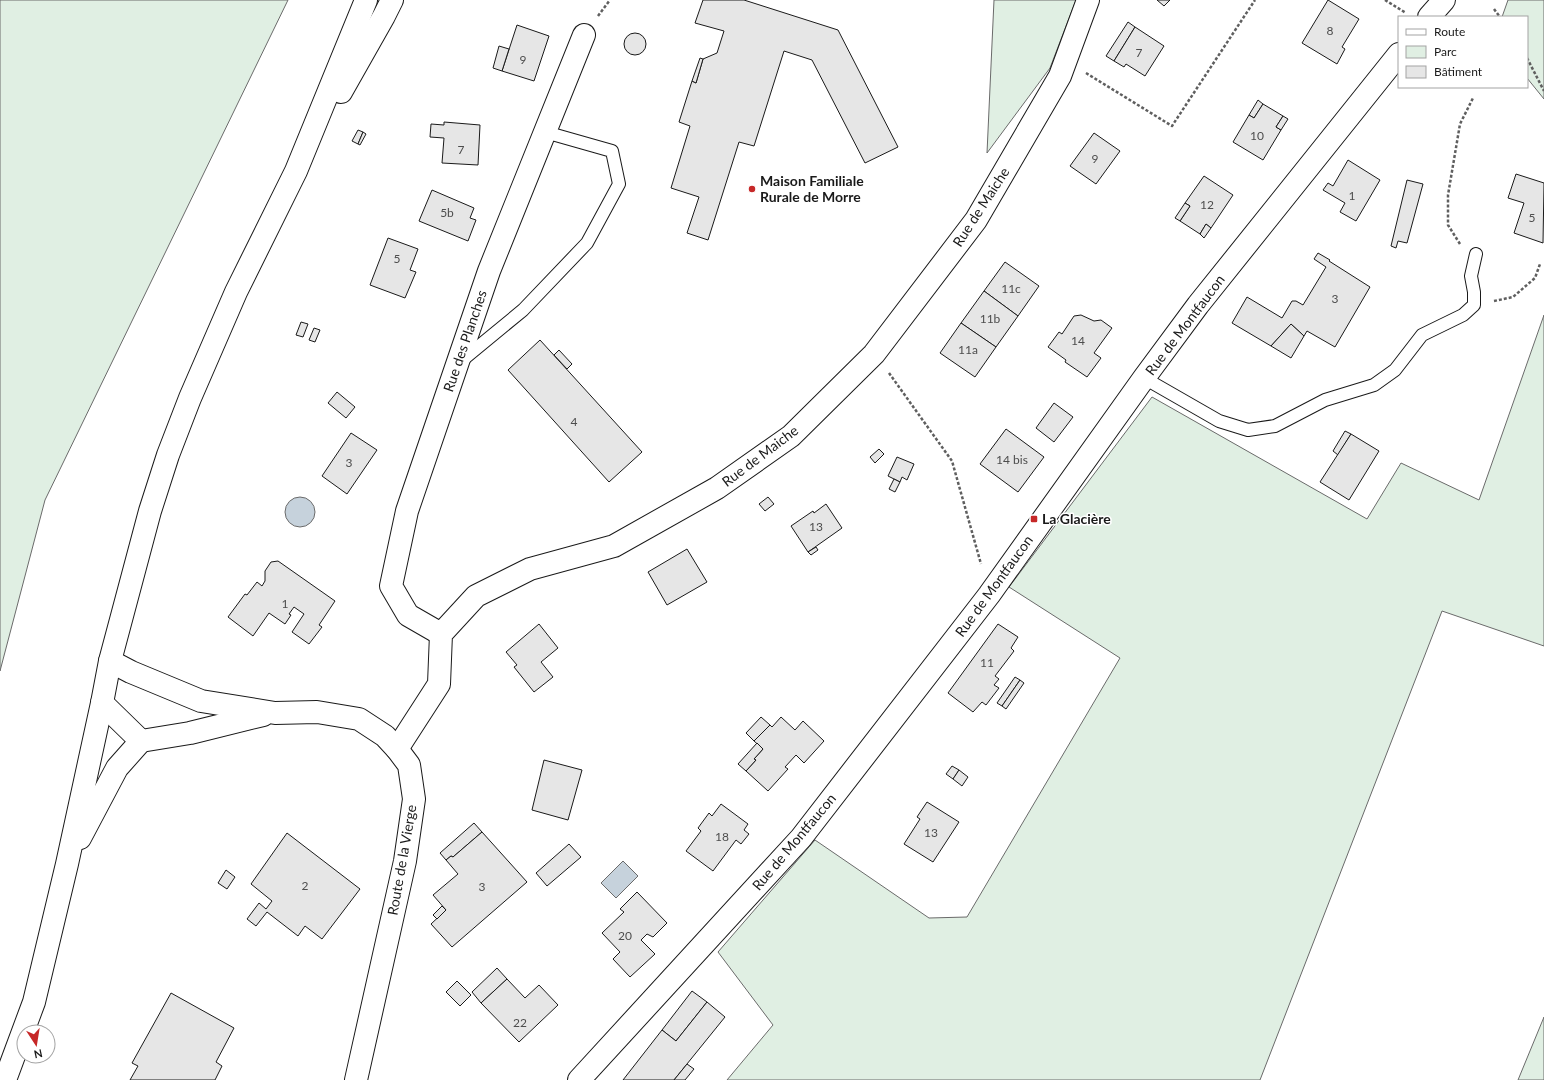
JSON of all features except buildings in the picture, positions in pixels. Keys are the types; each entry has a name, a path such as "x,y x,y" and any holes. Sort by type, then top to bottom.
{"street":[{"path":"296,171 366,0"},
{"path":"6,1080 34,1002 66,864 110,661 150,511 168,455 190,398 236,292 296,171 392,0"},
{"name":"Rue de Maiche","path":"441,634 476,596 530,569 614,546 717,488 791,436 874,354 976,220 1060,76 1088,0"},
{"path":"1430,16 1444,0"},
{"name":"Rue des Planches","path":"441,634 408,615 391,586 407,511 489,271 584,35"},
{"name":"Rue de Montfaucon","path":"579,1080 801,838 989,595 1198,305 1398,55"},
{"path":"397,748 439,684 441,634"},
{"path":"110,661 131,672 201,701 275,713"},
{"path":"102,702 141,741"},
{"name":"Route de la Vierge","path":"275,713 317,712 359,719 385,736 397,748 409,765 414,799 405,861 356,1080"},
{"path":"66,864 117,768 141,741 190,732 275,713"}],"lane":[{"path":"457,364 523,310 587,243 619,184 612,151 545,132"},
{"path":"1144,378 1220,421 1248,430 1275,426 1325,400 1374,386 1395,370 1422,335 1463,315 1474,305 1474,292 1471,276 1476,254"}],"path":[{"path":"1066,60 1172,126 1255,0"},
{"path":"1385,0 1407,14"},
{"path":"1494,9 1499,16"},
{"path":"1528,60 1544,91"},
{"path":"1473,98 1460,124 1448,195 1448,225 1460,243 1476,254"},
{"path":"1474,305 1513,297 1535,278 1540,264"},
{"path":"874,354 952,461 989,595"}],"green space":[{"path":"0,0 288,0 45,500 0,671"},
{"path":"994,0 1076,0 1050,68 987,153"},
{"path":"1508,0 1544,0 1544,99 1528,79 1528,16 1502,16"},
{"path":"1544,315 1544,646 1442,611 1260,1080 727,1080 773,1025 718,952 815,840 929,918 967,917 1120,658 1009,587 1152,397 1367,519 1401,463 1479,500"},
{"path":"1544,1017 1544,1080 1518,1080"}],"shaded area":[{"path":"300,497 311,501 315,512 311,523 300,527 289,523 285,512 289,501"},
{"path":"623,861 638,876 616,898 601,883"}],"place":[{"name":"Maison Familiale Rurale de Morre","path":"752,189"},
{"name":"La Glacière","path":"1034,519"}]}
